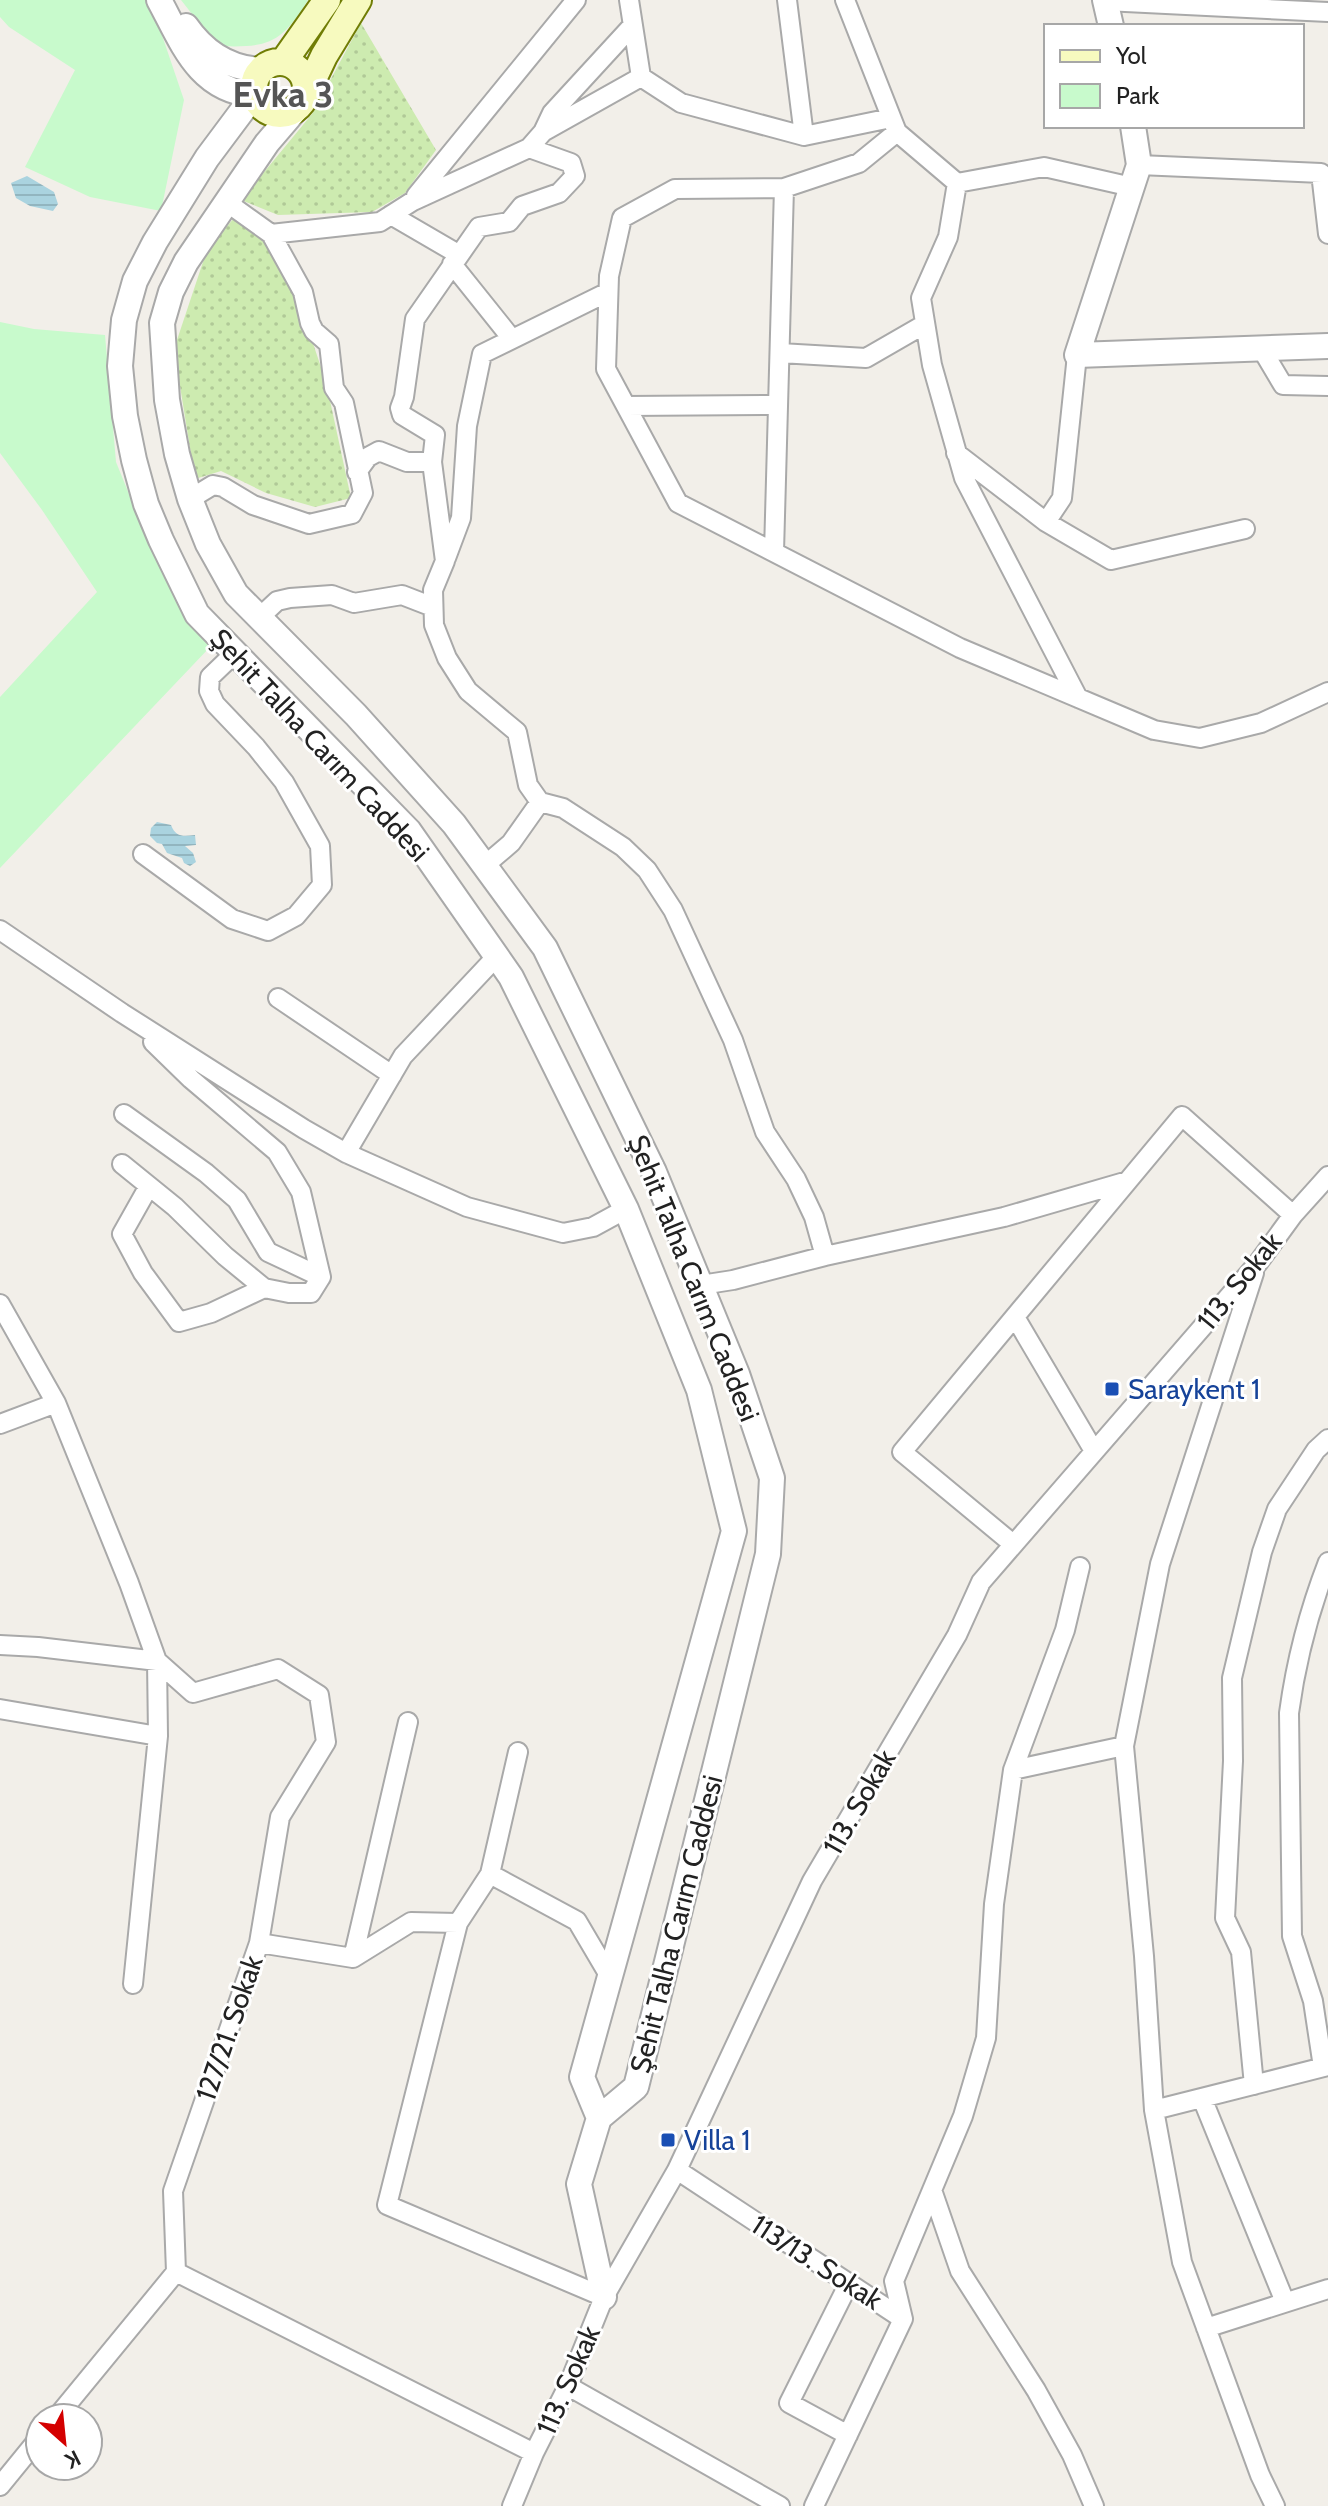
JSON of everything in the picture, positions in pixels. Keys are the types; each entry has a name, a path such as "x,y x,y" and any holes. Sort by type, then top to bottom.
{"main road":[{"name":"Şehit Talha Carım Caddesi","path":"266,76 327,0"},
{"name":"Şehit Talha Carım Caddesi","path":"301,101 358,0"},
{"path":"292,64 304,76 301,101 289,113 272,113 258,103 266,76 292,64"}],"street":[{"path":"159,0 187,50 212,82 238,94 266,76"},
{"path":"169,0 202,46 221,60 266,76"},
{"path":"413,201 576,0"},
{"path":"629,0 641,77 681,103 804,136 894,125"},
{"path":"787,0 804,136"},
{"path":"845,0 894,125 957,183"},
{"path":"1111,24 1105,0 1328,12"},
{"path":"271,234 380,222 413,201 529,148 543,132 552,113 632,26"},
{"name":"Şehit Talha Carım Caddesi","path":"266,76 222,135 155,242 135,281 124,320 120,366 125,416 146,504 197,614 409,831 511,977 621,1199 662,1297 699,1390 734,1531 582,2077 599,2118 636,2087 768,1554 772,1478 737,1374 659,1182 545,948 454,824 356,715 236,594 208,544 190,499 177,454 167,400 162,323 171,292 186,262 225,201 301,101"},
{"path":"543,132 641,77"},
{"path":"894,125 859,163 784,188 675,189 622,218 609,276 606,369 678,503 960,648 1154,730 1200,738 1261,723 1328,692"},
{"path":"1046,522 1062,498 1077,355 1135,176 1133,128"},
{"path":"445,561 432,462 435,435 402,415 400,408 415,319 479,227 509,222 522,206 559,193 575,176 571,163 529,148"},
{"path":"957,183 1044,167 1135,176 1321,173 1328,234"},
{"path":"957,183 948,237 921,298 932,365 964,478 1078,698"},
{"path":"774,552 784,188"},
{"path":"190,499 213,485 223,487 253,505 309,524 352,514 363,493 344,403 334,388 329,344 314,331 303,292 271,234 225,201"},
{"path":"391,215 455,259 512,339"},
{"path":"608,292 482,354 467,426 461,518 433,590 434,625 447,658 468,691 517,732 528,785 540,802 563,808 623,847 647,870 673,910 733,1040 765,1132 796,1179 814,1217 825,1256"},
{"path":"124,320 162,323"},
{"path":"780,353 866,358 925,324"},
{"path":"1077,355 1328,346"},
{"path":"1261,348 1283,385 1328,386"},
{"path":"626,406 778,405"},
{"path":"357,472 368,457 379,451 407,462 432,462"},
{"path":"956,453 1046,522 1111,560 1245,529"},
{"path":"259,618 277,601 332,595 354,603 402,595 433,607"},
{"path":"143,854 232,919 268,931 296,916 322,885 320,846 284,782 215,704 209,691 210,677 235,653"},
{"path":"484,866 511,843 540,802"},
{"path":"0,930 122,1013 304,1129 346,1153 467,1207 563,1233 593,1227 621,1199 659,1182"},
{"path":"346,1153 403,1056 496,957"},
{"path":"278,998 392,1075"},
{"path":"122,1013 191,1079 277,1152 301,1192 321,1277 311,1293 264,1288 225,1256 175,1207 122,1164"},
{"path":"124,1114 206,1173 237,1200 268,1252 321,1277"},
{"path":"1013,1544 902,1452 1182,1116 1293,1215"},
{"name":"113. Sokak","path":"515,2505 534,2453 568,2386 604,2297 677,2170 812,1881 957,1635 981,1582 1258,1263 1293,1215 1328,1176"},
{"path":"662,1297 701,1285 1004,1217 1128,1181"},
{"path":"149,1186 122,1234 143,1273 179,1322 211,1313 264,1288"},
{"path":"1258,1263 1160,1564 1124,1746 1144,1956 1154,2110 1182,2262 1274,2506"},
{"path":"0,1304 56,1403 157,1661 158,1736 133,1984"},
{"path":"1015,1317 1094,1451"},
{"path":"0,1424 56,1403"},
{"path":"1254,2085 1241,1952 1225,1918 1233,1761 1232,1678 1262,1552 1277,1509 1316,1450 1328,1439"},
{"path":"1154,2110 1325,2067 1313,2001 1292,1936 1289,1713 1311,1607 1328,1562"},
{"path":"903,2319 894,2281 963,2116 986,2038 994,1904 1013,1770 1065,1630 1080,1567"},
{"path":"0,1645 157,1661 193,1693 278,1669 319,1695 326,1742 280,1817 259,1943"},
{"path":"0,1709 158,1736"},
{"path":"685,1709 727,1718"},
{"path":"353,1958 408,1722"},
{"path":"1013,1770 1124,1746"},
{"path":"518,1752 490,1874 458,1923 387,2205 604,2297"},
{"path":"490,1874 577,1921 610,1977"},
{"path":"353,1958 411,1922 458,1923"},
{"name":"127/21. Sokak","path":"176,2272 173,2191 259,1943 353,1958"},
{"path":"1202,2098 1285,2302"},
{"path":"599,2118 579,2184 604,2297"},
{"name":"113/13. Sokak","path":"677,2170 903,2319 814,2506"},
{"path":"932,2190 960,2271 1036,2390 1072,2455 1094,2506"},
{"path":"69,2402 176,2272 534,2453"},
{"path":"848,2435 789,2403 849,2283"},
{"path":"1206,2328 1328,2289"},
{"path":"568,2386 780,2506"},
{"path":"0,2486 24,2457"}],"green space":[{"path":"0,0 150,0 184,100 161,211 90,197 25,167 75,70 9,27 0,17"},
{"path":"181,0 308,0 290,26 272,40 249,46 217,46"},
{"path":"361,23 436,150 405,193 372,212 278,215 241,200 312,114"},
{"path":"234,218 268,240 295,290 326,382 351,498 315,507 266,493 221,471 195,479 174,349 207,250"},
{"path":"0,322 34,329 105,335 116,462 142,526 211,646 0,868 0,697 97,592 0,453"}],"water":[{"path":"27,176 54,192 58,204 53,211 30,206 16,198 11,183"},
{"path":"157,822 171,825 181,835 195,835 196,845 185,846 193,853 196,862 190,866 184,863 182,858 167,853 162,844 150,836 151,828"}],"place":[{"name":"Saraykent 1","path":"1112,1389"},
{"name":"Villa 1","path":"668,2140"}],"district":[{"name":"Evka 3","path":"283,94"}]}
